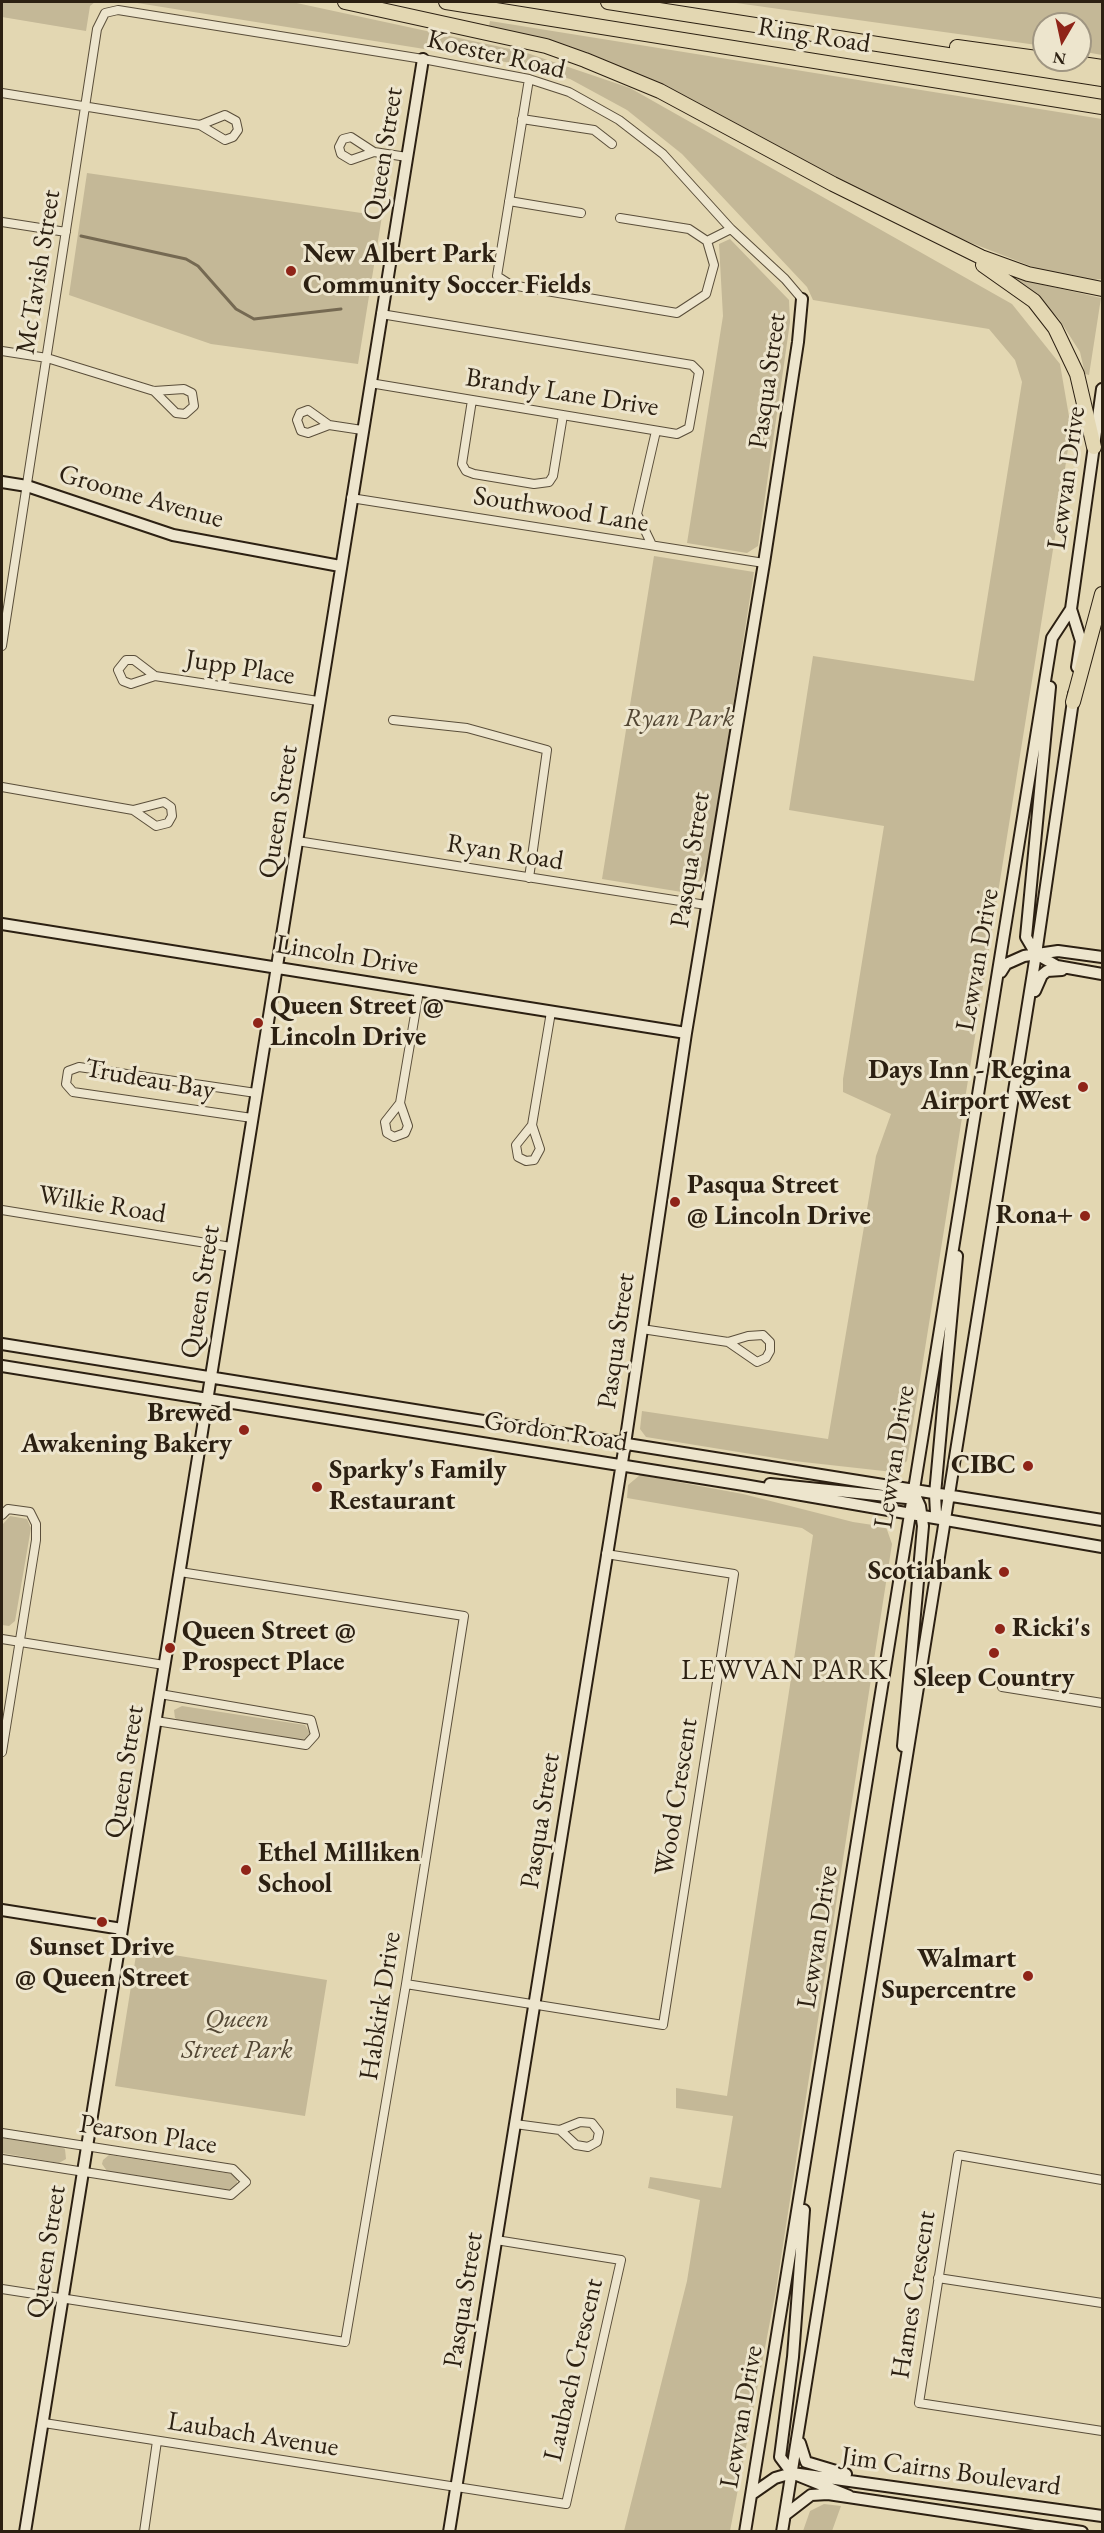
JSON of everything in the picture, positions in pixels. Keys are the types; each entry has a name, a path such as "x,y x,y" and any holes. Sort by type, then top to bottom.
{"highway":[{"path":"345,2 546,46 585,60 660,91 833,184 947,242 996,264 1046,279 1102,290"},
{"name":"Ring Road","path":"446,2 1102,107"},
{"name":"Ring Road","path":"608,2 1102,79"},
{"path":"707,17 1032,57"},
{"path":"880,206 995,272 1034,301 1062,339 1077,374 1094,447"},
{"path":"1073,702 1102,594"}],"main road":[{"name":"Queen Street","path":"25,2532 423,59"},
{"name":"Pasqua Street","path":"449,2532 622,1466 686,1033 764,563 798,342 802,299"},
{"name":"Lewvan Drive","path":"746,2532 1052,638 1071,609 1102,388"},
{"name":"Groome Avenue","path":"2,482 27,486 173,535 340,566"},
{"name":"Lewvan Drive","path":"782,2532 1036,954 1081,641 1071,609"},
{"path":"1052,638 1049,710 1025,925 1026,937 1036,954 1057,966 1102,974"},
{"name":"Lincoln Drive","path":"2,924 686,1033"},
{"path":"999,975 1006,964 1024,956 1058,951 1102,957"},
{"path":"1017,1070 1038,981 1047,971 1080,970"},
{"path":"946,1520 938,1516 935,1498 968,1148"},
{"name":"Gordon Road","path":"2,1344 625,1444 913,1496 935,1498 950,1496 1102,1520"},
{"name":"Gordon Road","path":"2,1366 744,1485 1102,1547"},
{"path":"744,1485 764,1483 913,1496 922,1517 893,1845"},
{"path":"2,1910 122,1929"},
{"path":"810,2126 793,2357 780,2443 780,2457 792,2474 849,2496"},
{"path":"798,2433 802,2453 811,2466 893,2487"},
{"path":"751,2494 775,2478 792,2474"},
{"name":"Jim Cairns Boulevard","path":"792,2474 1102,2516"},
{"path":"785,2515 811,2494 849,2496"},
{"name":"Jim Cairns Boulevard","path":"849,2496 1082,2532"}],"street":[{"name":"Koester Road","path":"105,13 118,10 423,59 529,79 569,92 620,120 663,154 730,229 785,279 802,299"},
{"name":"McTavish Street","path":"2,646 4,615 27,486 97,29 105,13"},
{"path":"529,79 497,276 511,285 677,313 706,294 714,265 707,241 689,229 620,218"},
{"path":"2,93 200,125 225,141 233,137 238,130 233,118 225,115 200,125"},
{"path":"522,119 594,130 612,144"},
{"path":"374,152 407,157"},
{"path":"509,201 581,213"},
{"path":"2,222 66,232"},
{"path":"707,241 730,229"},
{"name":"Brandy Lane Drive","path":"370,383 677,434 689,428 699,372 692,365 381,314"},
{"path":"2,351 47,358 154,391 188,390 194,397 194,406 185,414 176,413 154,391"},
{"path":"472,400 462,464 466,471 534,484 549,482 553,476 562,415"},
{"path":"329,425 362,430"},
{"path":"652,545 636,514 656,430"},
{"name":"Southwood Lane","path":"351,498 764,563"},
{"name":"Jupp Place","path":"155,676 138,662 130,659 122,663 118,670 123,681 131,684 155,676 318,701"},
{"path":"393,720 467,728 546,750 529,878"},
{"path":"2,787 133,810 164,802 171,807 172,816 168,823 156,826 133,810"},
{"name":"Ryan Road","path":"297,841 706,905"},
{"path":"400,1103 419,991"},
{"path":"532,1125 551,1012"},
{"name":"Trudeau Bay","path":"252,1118 73,1092 66,1084 68,1071 79,1067 256,1093"},
{"name":"Wilkie Road","path":"2,1210 231,1247"},
{"path":"642,1329 728,1342 748,1336 764,1335 770,1342 770,1351 766,1358 756,1362 728,1342"},
{"path":"2,1515 8,1509 30,1512 36,1524 36,1540 2,1752"},
{"name":"Wood Crescent","path":"535,2005 663,2025 734,1574 606,1554"},
{"name":"Habkirk Drive","path":"2,2289 345,2342 406,1984 464,1616 180,1572"},
{"path":"2,1639 164,1665"},
{"path":"1002,1687 1102,1703"},
{"path":"156,1721 306,1745 315,1735 310,1720 160,1694"},
{"path":"406,1984 535,2005"},
{"path":"515,2124 560,2130 580,2122 592,2123 599,2132 597,2142 588,2147 576,2145 560,2130"},
{"name":"Pearson Place","path":"2,2133 233,2169 246,2182 231,2195 2,2159"},
{"name":"Hames Crescent","path":"1102,2180 958,2155 919,2403 1102,2431"},
{"name":"Laubach Crescent","path":"456,2487 566,2505 621,2260 496,2240"},
{"path":"938,2278 1102,2303"},
{"name":"Laubach Avenue","path":"44,2423 456,2487"},
{"path":"144,2532 157,2441"}],"green space":[{"path":"2,2 95,2 90,6 86,31 2,17"},
{"path":"131,2 292,2 524,52 630,88 1012,304 1060,364 1071,428 1055,537 907,1461 893,1472 794,1461 646,1437 640,1429 642,1411 828,1439 876,1156 891,1114 843,1092 843,1079 884,826 789,810 813,656 974,681 1022,382 1015,360 989,329 813,300 807,287 682,154 627,110 570,79 518,64"},
{"path":"729,2 1102,2 1102,55 1092,53 1092,12 1032,12 1032,44"},
{"path":"490,21 1102,119 1101,279 1091,280 1038,269 951,235 823,174 667,88 563,46 489,26"},
{"path":"87,173 382,216 358,364 211,344 69,295"},
{"path":"730,239 789,300 790,322 758,546 747,553 687,543 723,316 719,244"},
{"path":"997,269 1027,281 1101,298 1089,375 1085,374 1080,352 1059,319 1036,295"},
{"name":"Ryan Park","path":"654,556 754,572 708,865 694,894 602,879"},
{"path":"640,1475 743,1494 853,1522 886,1527 892,1544 776,2290 730,2531 624,2531 687,2281 700,2200 648,2188 650,2177 721,2188 733,2116 676,2108 676,2088 727,2096 813,1535 802,1528 627,1498 628,1485"},
{"path":"10,1516 27,1519 31,1528 15,1621 9,1626 2,1625 2,1536 3,1524"},
{"path":"182,1706 305,1725 310,1733 309,1737 301,1741 179,1721 175,1718 174,1710"},
{"name":"Queen Street Park","path":"137,1949 327,1980 305,2116 115,2086"},
{"path":"2,2138 61,2147 65,2149 66,2159 59,2163 2,2153"},
{"path":"109,2155 232,2174 237,2178 237,2185 230,2190 107,2171 102,2164"},
{"path":"824,2504 841,2506 832,2531 803,2531 810,2511"}],"waterway":[{"path":"81,236 186,259 198,266 236,309 254,319 341,309"}],"place":[{"name":"New Albert Park Community Soccer Fields","path":"291,271"},
{"name":"Queen Street @ Lincoln Drive","path":"258,1023"},
{"name":"Days Inn - Regina Airport West","path":"1083,1087"},
{"name":"Pasqua Street @ Lincoln Drive","path":"675,1202"},
{"name":"Rona+","path":"1085,1216"},
{"name":"Brewed Awakening Bakery","path":"244,1430"},
{"name":"CIBC","path":"1028,1466"},
{"name":"Sparky's Family Restaurant","path":"317,1487"},
{"name":"Scotiabank","path":"1004,1572"},
{"name":"Ricki's","path":"1000,1629"},
{"name":"Queen Street @ Prospect Place","path":"170,1648"},
{"name":"Sleep Country","path":"994,1653"},
{"name":"Ethel Milliken School","path":"246,1870"},
{"name":"Sunset Drive @ Queen Street","path":"102,1922"},
{"name":"Walmart Supercentre","path":"1028,1976"}],"district":[{"name":"LEWVAN PARK","path":"785,1671"}]}
